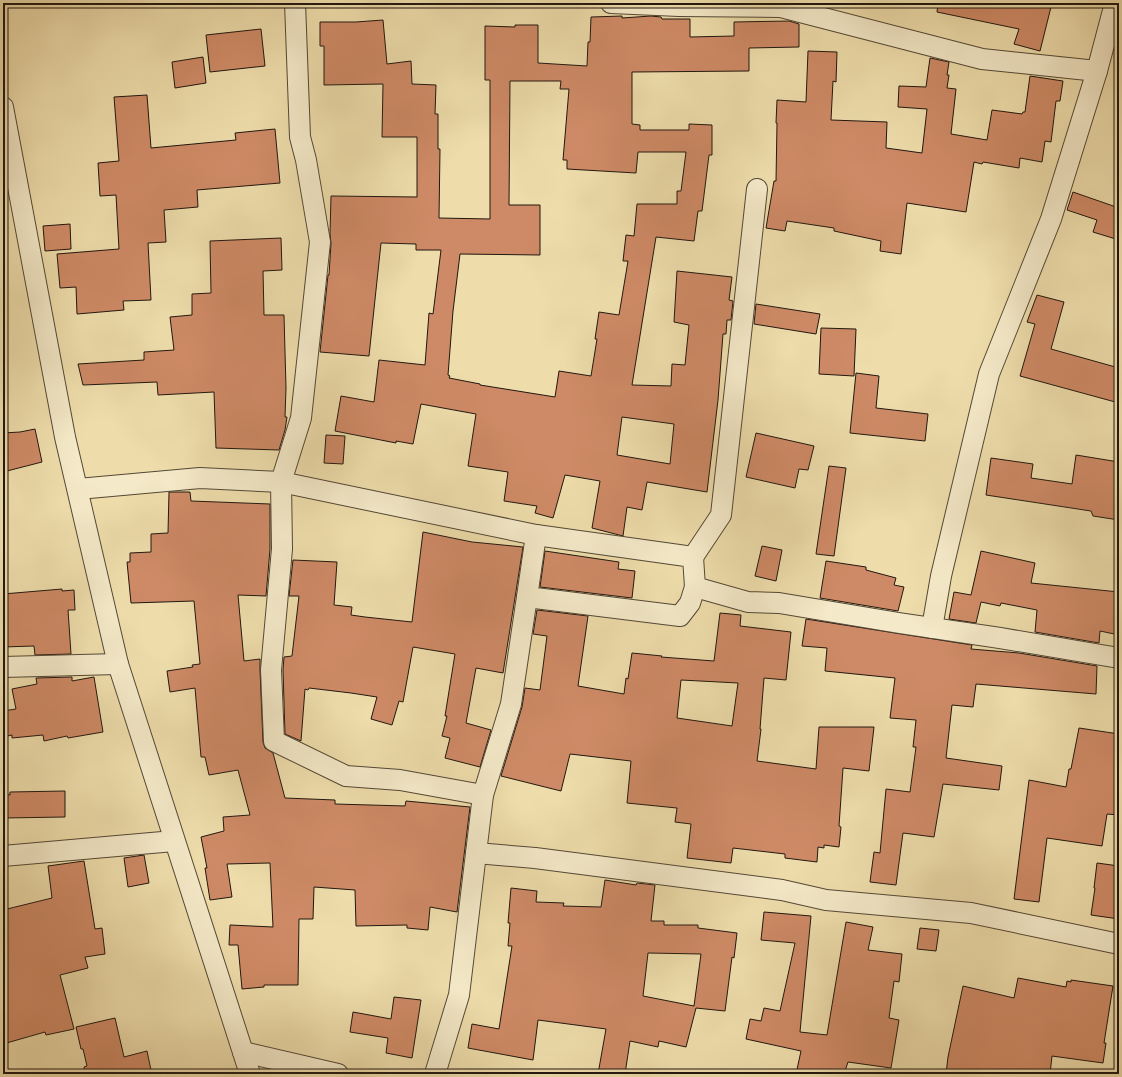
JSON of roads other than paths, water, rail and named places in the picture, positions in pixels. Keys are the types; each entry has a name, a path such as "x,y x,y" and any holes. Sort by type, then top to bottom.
{"street":[{"path":"295,3 300,137 306,160 320,242 301,418 281,482 282,549 271,670 274,741 346,776 400,780 482,795"},
{"path":"611,3 679,6 781,7 982,59 1096,71"},
{"path":"932,628 941,576 989,374 1051,219 1115,3"},
{"path":"3,107 65,437 118,664 250,1074"},
{"path":"527,597 680,616 690,603 695,587 693,557 721,515 757,189"},
{"path":"78,489 200,478 281,482 536,535 693,557"},
{"path":"435,1074 459,995 482,795 511,704 536,535"},
{"path":"695,587 748,602 779,603 1119,658"},
{"path":"3,667 118,664"},
{"path":"3,856 174,841"},
{"path":"476,853 535,858 782,890 826,900 971,913 1119,944"},
{"path":"243,1052 338,1074"}]}
